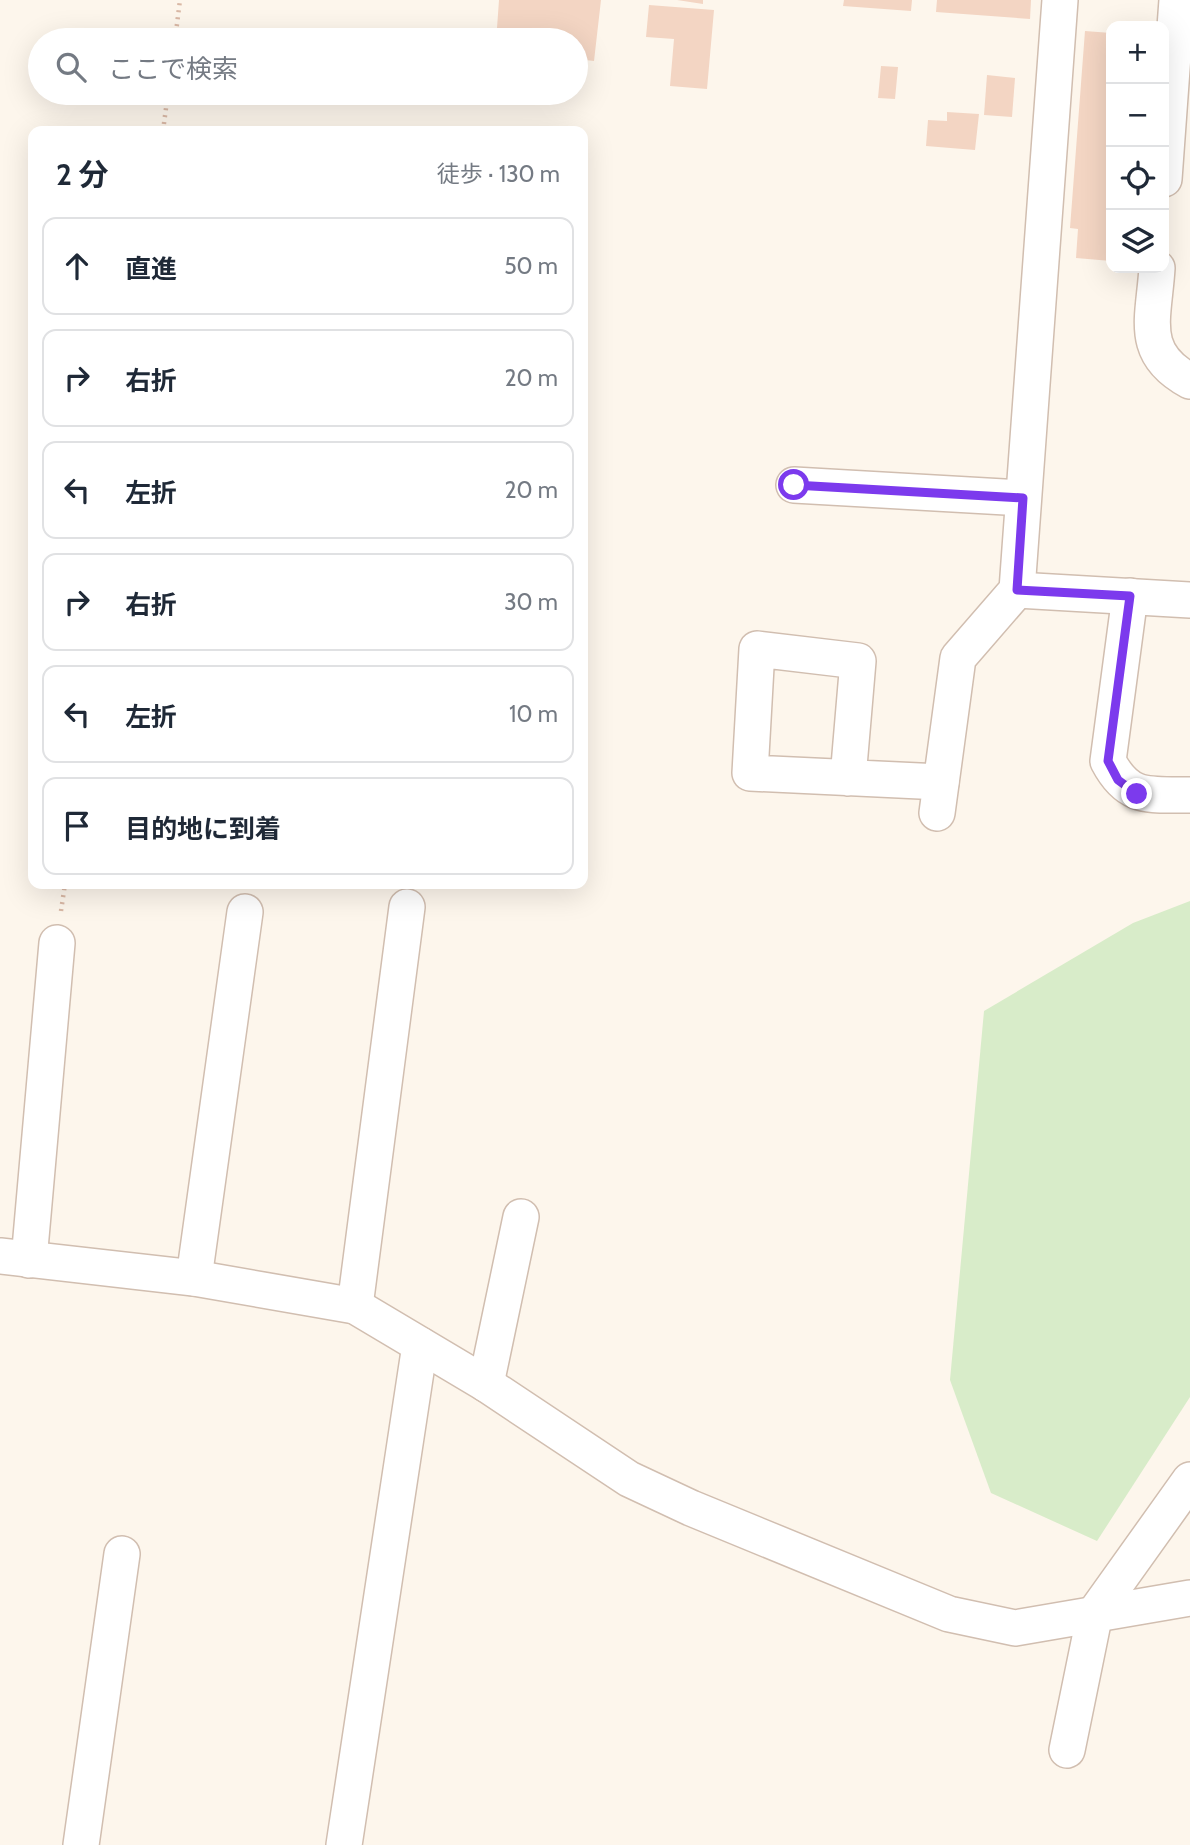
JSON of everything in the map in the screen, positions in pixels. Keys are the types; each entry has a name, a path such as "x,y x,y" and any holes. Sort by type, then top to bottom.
{"street":[{"path":"848,778 858,661 757,649 750,773 848,778 939,797 958,658 1017,590 1060,0"},
{"path":"1169,152 1180,92 1177,0"},
{"path":"1157,273 1152,339 1167,369 1190,381"},
{"path":"794,485 1023,498"},
{"path":"1017,590 1190,600"},
{"path":"1130,596 1108,761 1118,780 1137,794 1190,795"},
{"path":"355,1306 407,907"},
{"path":"194,1278 245,912"},
{"path":"57,943 15,1258 194,1278 355,1306 486,1384 629,1479 691,1508 949,1614 1015,1628 1095,1612 1190,1598"},
{"path":"486,1384 520,1217"},
{"path":"345,1845 420,1345"},
{"path":"1067,1750 1095,1612 1190,1480"},
{"path":"81,1845 122,1554"}],"path":[{"path":"176,28 180,0"},
{"path":"164,126 166,105"}],"green space":[{"path":"1190,901 1190,1397 1097,1541 991,1493 950,1380 984,1011 1133,923"}],"building":[{"path":"499,0 601,0 594,61 588,60 588,28 497,28"},
{"path":"677,0 703,0 703,4"},
{"path":"844,0 912,0 911,11 843,6"},
{"path":"937,0 1031,0 1030,19 936,12"},
{"path":"649,5 714,10 707,89 670,86 674,39 646,37"},
{"path":"1085,31 1106,33 1106,261 1076,258 1078,229 1070,228"},
{"path":"881,66 898,67 895,99 878,98"},
{"path":"987,75 1015,78 1012,117 984,115"},
{"path":"947,112 979,114 975,150 926,146 928,120 947,121"}],"route":[{"path":"794,485 1023,498 1017,590 1130,596 1108,761 1118,780 1137,794"}]}
